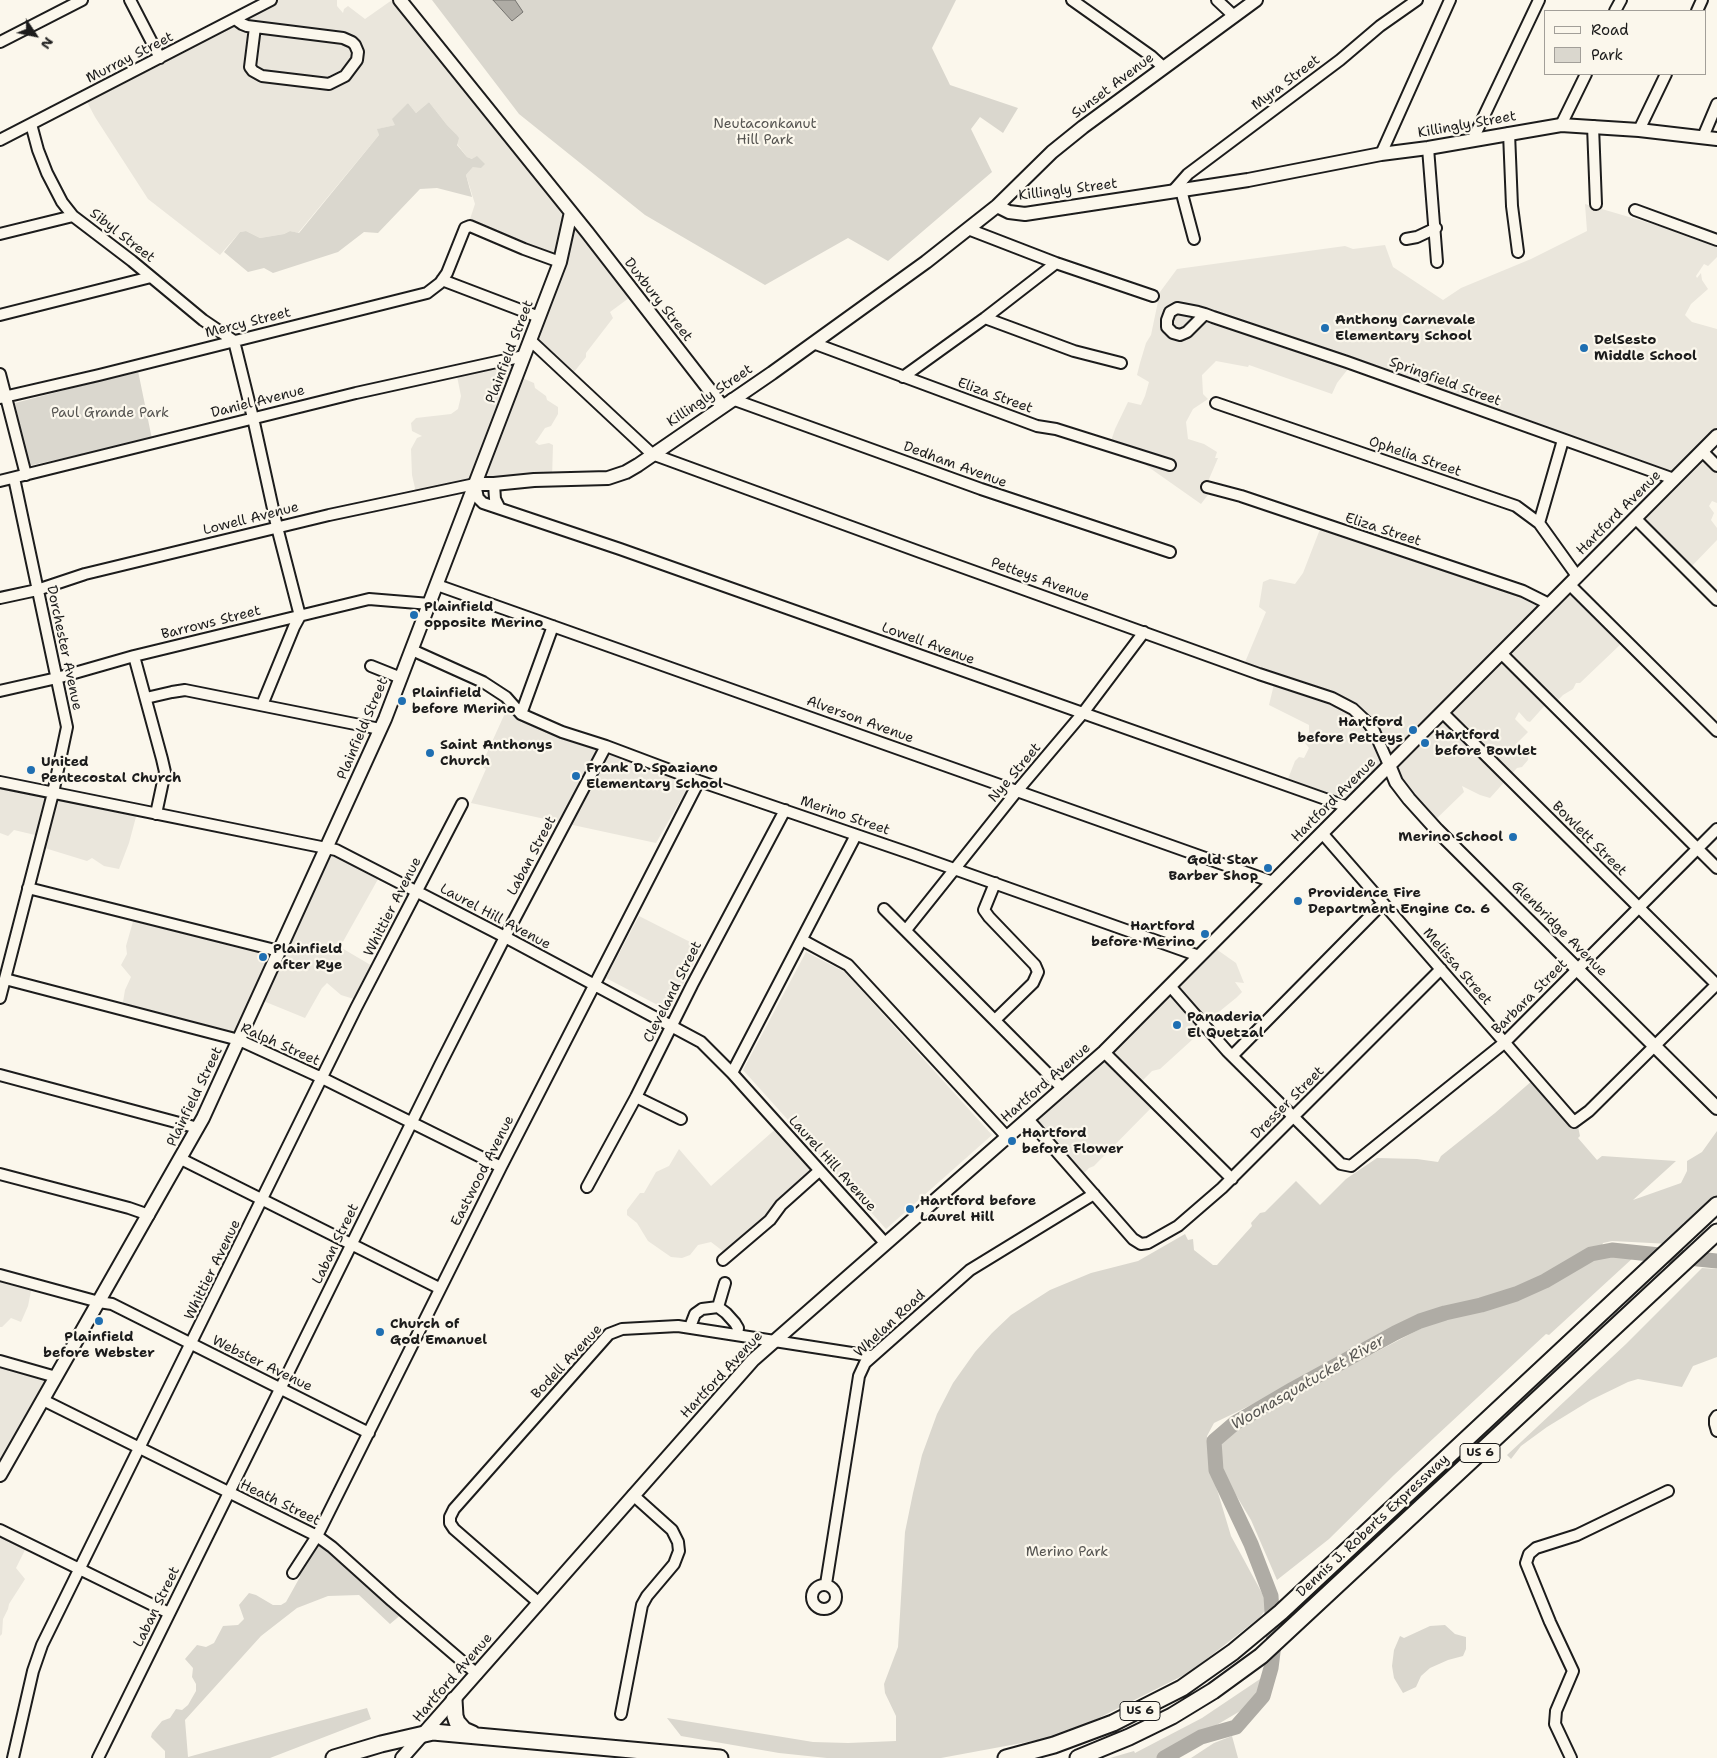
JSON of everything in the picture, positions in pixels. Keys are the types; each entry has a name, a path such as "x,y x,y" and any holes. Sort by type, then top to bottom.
{"highway":[{"name":"Dennis J. Roberts Expressway","path":"1006,1758 1069,1740 1142,1710 1195,1679 1234,1652 1288,1606 1717,1205"},
{"name":"Dennis J. Roberts Expressway","path":"1078,1758 1129,1737 1172,1716 1213,1691 1261,1656 1714,1235"},
{"path":"454,1700 455,1716 459,1726 467,1732 479,1736"},
{"path":"334,1758 438,1732 720,1758"}],"main road":[{"path":"400,0 571,212"},
{"name":"Sunset Avenue","path":"997,206 1052,152 1163,67 1256,0"},
{"name":"Killingly Street","path":"475,484 608,478 626,472 813,343 926,262 997,206 1009,212 1025,214 1248,180 1381,154 1428,148 1562,125 1639,130 1717,139"},
{"name":"Plainfield Street","path":"0,1475 198,1128 380,729 402,678 560,262 571,212"},
{"name":"Duxbury Street","path":"571,212 727,402"},
{"name":"Hartford Avenue","path":"402,1758 747,1366 1104,1052 1717,436"},
{"name":"Glenbridge Avenue","path":"1389,765 1396,782 1437,830 1717,1108"}],"street":[{"path":"0,42 82,0"},
{"path":"130,0 160,58"},
{"name":"Murray Street","path":"0,140 271,0"},
{"path":"1072,0 1151,56 1163,67"},
{"path":"1217,0 1234,16"},
{"name":"Myra Street","path":"1177,191 1188,174 1340,60 1380,26 1417,0"},
{"path":"1381,154 1450,0"},
{"path":"1473,139 1539,0"},
{"path":"235,19 242,24 255,27 343,38 355,44 358,52 357,60 345,76 329,84 262,76 253,71 250,66 255,27"},
{"path":"1562,125 1586,75"},
{"path":"1639,130 1666,75"},
{"path":"1703,137 1717,104"},
{"name":"Sibyl Street","path":"31,124 50,182 73,216 203,320 234,341"},
{"path":"1593,126 1596,204"},
{"path":"1509,133 1512,206 1518,252"},
{"path":"1428,148 1436,228 1437,262"},
{"path":"1177,191 1194,240"},
{"path":"1635,210 1717,240"},
{"path":"0,234 73,216"},
{"name":"Mercy Street","path":"3,397 427,293 435,288 447,273 465,228 470,226 560,262"},
{"path":"1406,239 1417,237 1436,228"},
{"path":"968,229 1056,264 1153,296"},
{"path":"903,377 1056,264"},
{"path":"0,315 151,277"},
{"path":"442,280 539,317"},
{"name":"Springfield Street","path":"1205,314 1347,362 1674,479"},
{"path":"985,318 1074,351 1121,363"},
{"path":"530,340 652,454"},
{"path":"234,341 277,527 300,616 262,705"},
{"name":"Eliza Street","path":"813,343 1037,426 1056,429 1170,465"},
{"name":"Daniel Avenue","path":"0,481 363,391 524,356"},
{"path":"0,374 3,397 26,475"},
{"name":"Dedham Avenue","path":"727,402 1170,552"},
{"name":"Ophelia Street","path":"1216,403 1516,506 1539,523 1573,580 1717,731"},
{"path":"1539,523 1563,440"},
{"path":"1702,451 1717,466"},
{"name":"Petteys Avenue","path":"652,454 882,539 1259,674 1332,698 1354,709 1369,724 1389,765"},
{"name":"Dorchester Avenue","path":"0,998 53,793 67,727 14,478"},
{"name":"Lowell Avenue","path":"0,598 37,590 85,574 277,527 475,484 478,498 483,502 1348,807"},
{"path":"494,484 495,499 499,507"},
{"name":"Eliza Street","path":"1207,487 1241,496 1523,591 1549,604"},
{"path":"1635,518 1717,600"},
{"name":"Alverson Avenue","path":"437,585 1273,882"},
{"name":"Barrows Street","path":"0,691 57,678 134,656 369,599 430,604"},
{"path":"521,714 552,626"},
{"name":"Nye Street","path":"906,930 1017,791 1083,713 1144,632"},
{"name":"Merino Street","path":"412,650 491,687 506,697 521,714 562,732 606,746 699,782 856,834 1199,956"},
{"path":"1501,653 1717,868"},
{"path":"134,656 164,772 156,814"},
{"path":"371,666 402,678"},
{"path":"146,698 185,690 380,729"},
{"name":"Bowlett Street","path":"1442,712 1717,985"},
{"name":"Laban Street","path":"98,1758 351,1244 505,937 606,746"},
{"name":"Laurel Hill Avenue","path":"0,782 336,850 505,937 701,1042 732,1073 886,1243"},
{"name":"Eastwood Avenue","path":"293,1573 317,1536 501,1167 699,782"},
{"name":"Whittier Avenue","path":"13,1758 36,1662 322,1078 462,804"},
{"name":"Cleveland Street","path":"587,1187 636,1097 671,1025 785,810"},
{"name":"Barbara Street","path":"1294,1117 1341,1164 1346,1166 1352,1164 1504,1043 1717,829"},
{"name":"Melissa Street","path":"1322,833 1574,1122 1583,1117 1655,1046"},
{"path":"732,1073 856,834"},
{"path":"995,883 984,910 1035,965 1038,972 1033,982 995,1020"},
{"path":"28,888 279,952"},
{"path":"1232,1056 1383,903"},
{"path":"884,909 1063,1088"},
{"path":"802,940 848,966 1007,1137"},
{"name":"Dresser Street","path":"1094,1194 1138,1243 1145,1244 1178,1226 1232,1179 1441,969"},
{"name":"Ralph Street","path":"5,979 239,1040 322,1078 501,1167"},
{"path":"1655,1046 1717,985"},
{"path":"1170,986 1232,1056 1294,1117"},
{"path":"1104,1052 1232,1179"},
{"path":"0,1075 198,1128"},
{"path":"636,1097 681,1119"},
{"path":"1028,1119 1094,1194"},
{"path":"181,1159 440,1288"},
{"path":"723,1260 770,1220 781,1205 820,1171"},
{"path":"0,1174 130,1208 149,1215"},
{"name":"Whelan Road","path":"826,1584 859,1376 863,1366 871,1356 970,1270 1094,1194"},
{"name":"Webster Avenue","path":"0,1275 112,1304 369,1432"},
{"path":"718,1308 724,1283"},
{"path":"690,1327 695,1314 702,1310 718,1308 726,1313 735,1323 738,1328 737,1335"},
{"name":"Bodell Avenue","path":"539,1603 454,1528 450,1523 450,1518 454,1509 609,1334 627,1328 672,1325 871,1356"},
{"path":"0,1361 56,1377"},
{"name":"Heath Street","path":"43,1400 140,1450 317,1536 477,1674"},
{"path":"1716,1417 1717,1431"},
{"path":"1571,1758 1555,1724 1556,1711 1573,1671 1526,1563 1529,1554 1536,1548 1577,1535 1668,1491"},
{"path":"621,1714 642,1605 647,1596 674,1564 679,1551 678,1542 672,1530 633,1495"},
{"path":"0,1530 169,1613"}],"shaded area":[{"path":"274,0 337,0 337,6 343,13 344,9 348,6 365,19 392,0 400,0 633,295 610,312 613,318 570,377 529,341 557,267 469,222 475,204 466,175 473,167 472,159 467,157 457,144 456,134 429,102 416,113 408,103 395,125 378,129 379,135 298,233 290,231 284,234 260,238 246,231 240,232 220,255 148,199 95,117 85,98"},
{"path":"493,0 515,0 523,12 512,21"},
{"path":"1585,204 1717,243 1717,257 1708,266 1704,264 1696,276 1697,278 1701,273 1702,280 1708,289 1691,304 1685,315 1692,322 1717,329 1717,431 1700,448 1717,466 1717,503 1712,501 1709,506 1714,513 1711,520 1717,528 1717,540 1689,569 1634,518 1668,478 1351,369 1348,369 1337,383 1332,394 1249,365 1248,367 1216,361 1202,375 1203,394 1208,399 1193,409 1186,422 1188,439 1204,444 1217,452 1215,458 1218,458 1209,479 1210,492 1201,504 1137,459 1110,444 1128,402 1141,405 1145,396 1149,382 1137,375 1140,363 1146,343 1151,335 1160,292 1177,269 1345,246 1353,249 1385,245 1393,267 1443,300 1461,288 1531,259 1587,231"},
{"path":"517,357 515,375 534,383 535,388 546,396 547,400 558,407 558,414 551,426 545,428 535,442 539,445 549,443 553,445 552,479 417,497 412,475 411,449 417,438 422,436 412,431 411,423 416,418 451,414 458,409 461,396 456,371"},
{"path":"1322,524 1546,602 1564,585 1623,642 1580,683 1576,683 1573,689 1563,695 1553,705 1547,703 1530,722 1519,712 1515,719 1528,732 1515,745 1528,757 1528,760 1522,767 1517,768 1490,798 1462,786 1464,792 1431,824 1389,766 1346,805 1286,784 1295,761 1299,757 1304,758 1309,748 1305,743 1309,732 1309,725 1269,705 1275,680 1243,667 1266,612 1259,607 1263,582 1270,579 1295,584 1303,573"},
{"name":"Frank D. Spaziano Elementary School","path":"506,711 521,721 690,784 656,843 471,803 486,769 481,766"},
{"path":"0,779 137,813 129,843 119,869 104,866 92,858 87,861 35,845 35,835 14,830 8,836 0,833"},
{"path":"323,849 382,872 340,947 374,967 357,1000 341,995 327,983 322,988 305,1018 256,998 239,1035 122,1008 125,990 131,977 121,965 127,954 126,946 134,918 275,951"},
{"path":"639,916 702,948 669,1011 606,978"},
{"path":"1209,944 1236,963 1244,983 1235,982 1242,992 1204,1024 1204,1029 1160,1069 1152,1071 1139,1084 1154,1105 1094,1166 1089,1168 1078,1179 1030,1113"},
{"path":"806,952 845,972 992,1135 886,1229 743,1070"},
{"path":"779,1126 818,1168 728,1255 711,1242 698,1245 690,1255 682,1258 671,1257 648,1241 637,1223 627,1215 627,1210 640,1193 644,1193 656,1172 669,1166 679,1149 711,1186"},
{"path":"0,1276 32,1286 28,1306 21,1322 11,1318 2,1327 0,1327"},
{"path":"0,1363 51,1376 0,1469"},
{"path":"0,1529 28,1544 16,1568 25,1579 9,1604 3,1619 2,1634 0,1636"}],"green space":[{"name":"Neutaconkanut Hill Park","path":"432,0 956,0 932,48 950,85 1018,108 1003,133 980,117 971,129 992,172 888,261 848,238 765,285 645,215 519,114"},
{"path":"429,102 459,138 457,145 467,157 472,159 477,156 485,164 481,168 473,167 466,175 472,197 437,188 420,189 378,233 364,232 338,252 273,273 264,268 248,272 224,252 240,232 246,231 260,238 284,234 290,231 299,233 379,135 377,129 395,125 392,119 408,103 416,113"},
{"name":"Paul Grande Park","path":"138,371 152,439 28,466 15,403"},
{"name":"Merino Park","path":"1533,1080 1577,1122 1580,1136 1578,1138 1597,1160 1602,1156 1676,1161 1633,1200 1681,1183 1687,1171 1687,1161 1702,1152 1717,1131 1717,1202 1670,1244 1612,1241 1603,1243 1597,1259 1619,1254 1634,1257 1549,1335 1546,1334 1394,1475 1329,1539 1277,1580 1251,1520 1221,1470 1218,1459 1219,1441 1226,1432 1248,1416 1325,1379 1435,1321 1455,1313 1480,1311 1536,1292 1445,1311 1214,1423 1207,1436 1210,1466 1231,1536 1269,1606 1259,1618 1190,1672 1065,1735 941,1758 827,1758 779,1753 681,1736 667,1718 813,1742 896,1741 896,1716 885,1693 884,1684 898,1647 905,1532 913,1493 922,1455 937,1414 953,1383 975,1352 992,1333 1011,1315 1050,1290 1091,1273 1138,1261 1185,1234 1188,1240 1193,1239 1194,1250 1213,1265 1217,1265 1252,1226 1251,1223 1260,1213 1265,1212 1296,1181 1320,1205 1346,1179 1377,1158 1417,1159 1438,1162 1441,1156"},
{"path":"1702,1268 1717,1269 1717,1357 1693,1366 1682,1387 1638,1379 1628,1382 1591,1400 1547,1427 1521,1446 1511,1459 1507,1455 1626,1344"},
{"path":"315,1538 403,1613 390,1624 359,1595 328,1596 297,1608 261,1636 185,1720 188,1757 367,1708 371,1719 270,1758 165,1758 165,1751 151,1737 162,1721 170,1718 176,1709 182,1710 188,1705 196,1691 196,1684 192,1677 193,1668 185,1659 197,1645 206,1647 214,1643 223,1626 238,1625 244,1619 239,1605 249,1593 273,1605 281,1605 286,1602 300,1577 299,1565"},
{"path":"1445,1625 1455,1634 1466,1637 1466,1649 1463,1656 1430,1668 1421,1676 1416,1687 1403,1693 1394,1678 1392,1666 1394,1650 1400,1636 1404,1638 1430,1626"},
{"path":"1263,1677 1257,1695 1247,1707 1198,1736 1169,1758 1110,1758 1134,1751 1135,1753 1202,1718"},
{"path":"1232,1736 1238,1758 1191,1758 1214,1743"}],"waterway":[{"name":"Woonasquatucket River","path":"1164,1758 1201,1737 1236,1727 1263,1696 1271,1668 1274,1644 1271,1596 1251,1544 1216,1470 1214,1441 1235,1423 1395,1333 1420,1321 1516,1294 1545,1281 1591,1254 1612,1250 1717,1261"}],"place":[{"name":"Anthony Carnevale Elementary School","path":"1325,328"},
{"name":"DelSesto Middle School","path":"1584,348"},
{"name":"Plainfield opposite Merino","path":"414,615"},
{"name":"Plainfield before Merino","path":"402,701"},
{"name":"Hartford before Petteys","path":"1413,730"},
{"name":"Hartford before Bowlet","path":"1425,743"},
{"name":"Saint Anthonys Church","path":"430,753"},
{"name":"United Pentecostal Church","path":"31,770"},
{"name":"Frank D. Spaziano Elementary School","path":"576,776"},
{"name":"Merino School","path":"1513,837"},
{"name":"Gold Star Barber Shop","path":"1268,868"},
{"name":"Providence Fire Department Engine Co. 6","path":"1298,901"},
{"name":"Hartford before Merino","path":"1205,934"},
{"name":"Plainfield after Rye","path":"263,957"},
{"name":"Panaderia El Quetzal","path":"1177,1025"},
{"name":"Hartford before Flower","path":"1012,1141"},
{"name":"Hartford before Laurel Hill","path":"910,1209"},
{"name":"Plainfield before Webster","path":"99,1321"},
{"name":"Church of God Emanuel","path":"380,1332"}]}
